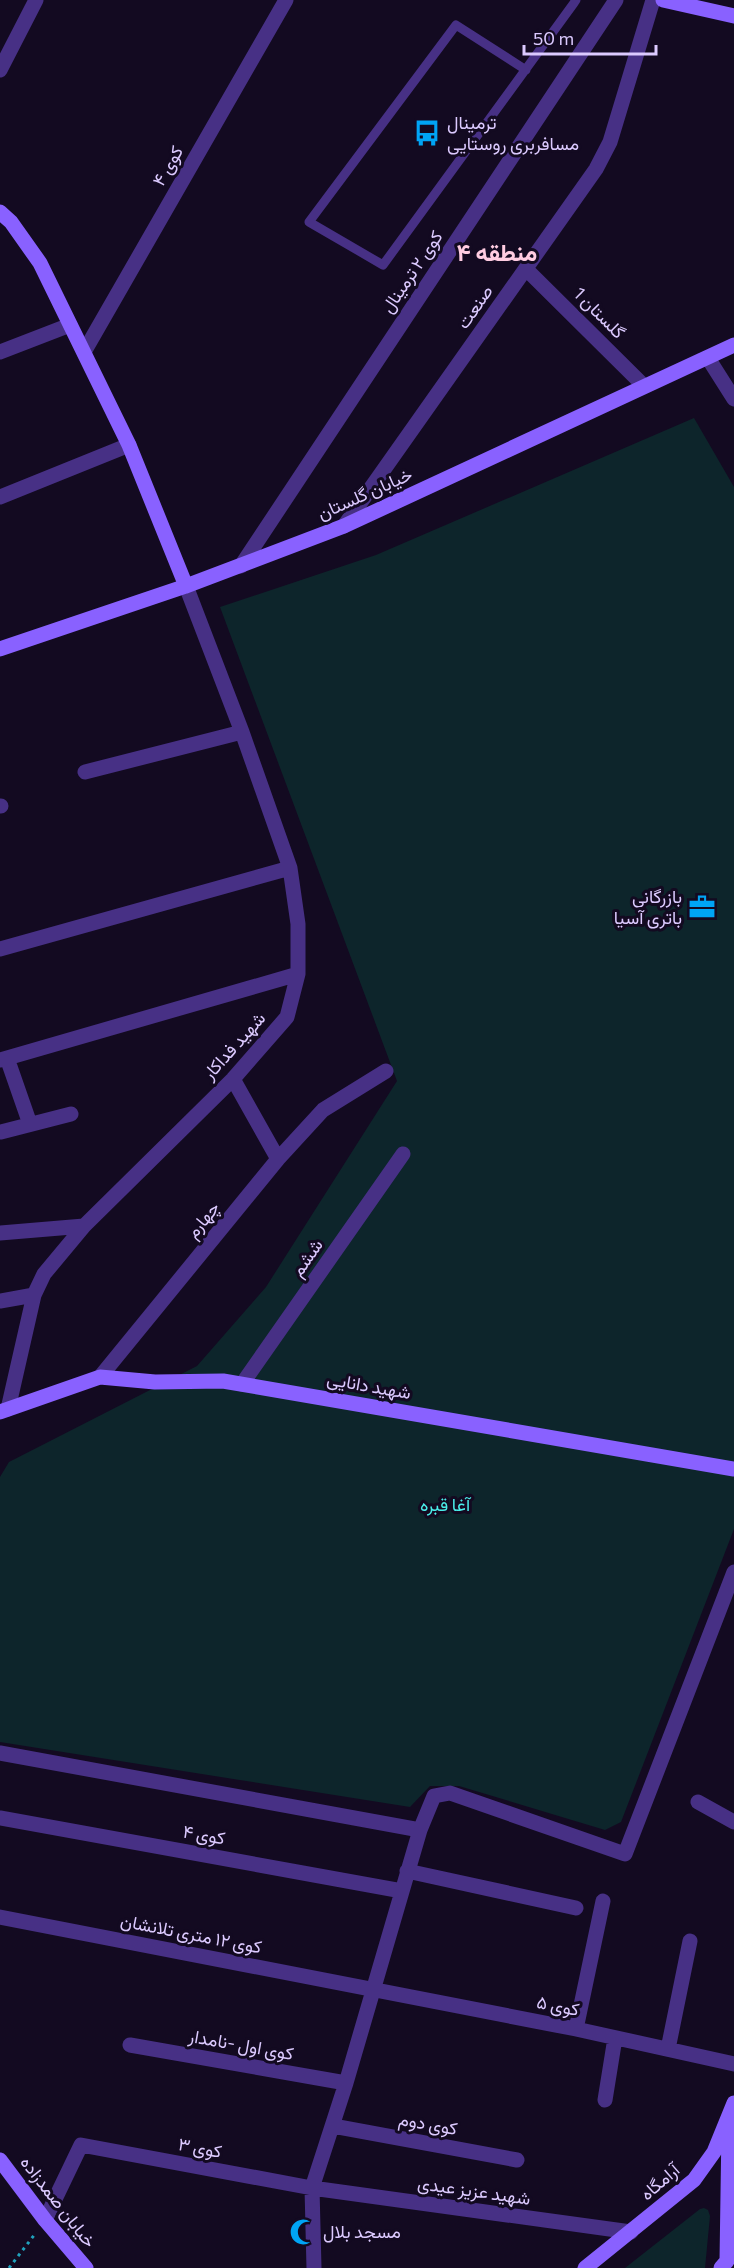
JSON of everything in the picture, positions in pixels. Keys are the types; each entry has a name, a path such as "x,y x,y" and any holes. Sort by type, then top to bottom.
{"street":[{"path":"0,70 36,0"},
{"name":"کوی ۴","path":"84,352 286,0"},
{"name":"کوی ۲ ترمینال","path":"241,566 616,0"},
{"name":"صنعت","path":"344,526 596,169 610,142 653,0"},
{"path":"663,0 734,16"},
{"path":"0,212 11,222 40,263 129,445 186,586"},
{"name":"گلستان 1","path":"526,269 644,386"},
{"path":"0,352 70,325"},
{"name":"خیابان گلستان","path":"0,649 186,586 344,526 734,345"},
{"path":"708,358 734,399"},
{"path":"0,497 129,445"},
{"name":"شهید فداکار","path":"4,1410 34,1295 44,1274 84,1226 233,1079 287,1017 298,974 297,924 290,868 242,732 186,586"},
{"path":"85,772 242,732"},
{"path":"0,950 290,868"},
{"path":"30,1124 4,1059 298,974"},
{"name":"چهارم","path":"100,1377 278,1159 323,1110 386,1071"},
{"path":"233,1079 278,1159"},
{"path":"1,1132 71,1114"},
{"name":"ششم","path":"242,1384 403,1154"},
{"path":"0,1233 84,1226"},
{"path":"0,1301 34,1295"},
{"name":"شهید دانایی","path":"4,1410 100,1377 155,1382 223,1381 734,1469"},
{"path":"314,2268 312,2188 374,1989 406,1871 434,1796 450,1793 625,1854 734,1572"},
{"path":"0,1754 420,1830"},
{"path":"698,1802 734,1822"},
{"name":"کوی ۴","path":"0,1818 402,1891"},
{"path":"406,1871 576,1908"},
{"path":"576,2029 603,1901"},
{"name":"کوی ۱۲ متری تلانشان","path":"0,1917 374,1989"},
{"path":"668,2049 690,1941"},
{"name":"کوی ۵","path":"374,1989 576,2029 734,2064"},
{"path":"605,2100 615,2038"},
{"name":"کوی اول -نامدار","path":"130,2045 346,2083"},
{"name":"آرامگاه","path":"585,2268 694,2180 714,2152 734,2103"},
{"path":"728,2263 729,2118"},
{"name":"کوی دوم","path":"333,2126 517,2160"},
{"name":"کوی ۳","path":"45,2220 81,2145 312,2188"},
{"name":"خیابان صمدزاده","path":"0,2160 45,2220 86,2268"},
{"name":"شهید عزیز عیدی","path":"312,2188 631,2232"}],"lane":[{"path":"526,70 456,25 309,222 383,265 533,59 576,0"}],"path":[{"path":"9,2268 45,2220"}],"green space":[{"name":"آغا قبره","path":"694,418 734,487 734,1529 621,1822 605,1830 459,1786 430,1786 410,1807 0,1742 0,1477 9,1462 197,1366 266,1287 397,1081 220,607 376,555"},
{"path":"700,2209 708,2210 710,2216 705,2268 625,2268"}],"place":[{"name":"ترمینال مسافربری روستایی","path":"427,133"},
{"name":"بازرگانی باتری آسیا","path":"702,907"},
{"name":"مسجد بلال","path":"303,2232"}],"district":[{"name":"منطقه ۴","path":"497,253"}]}
